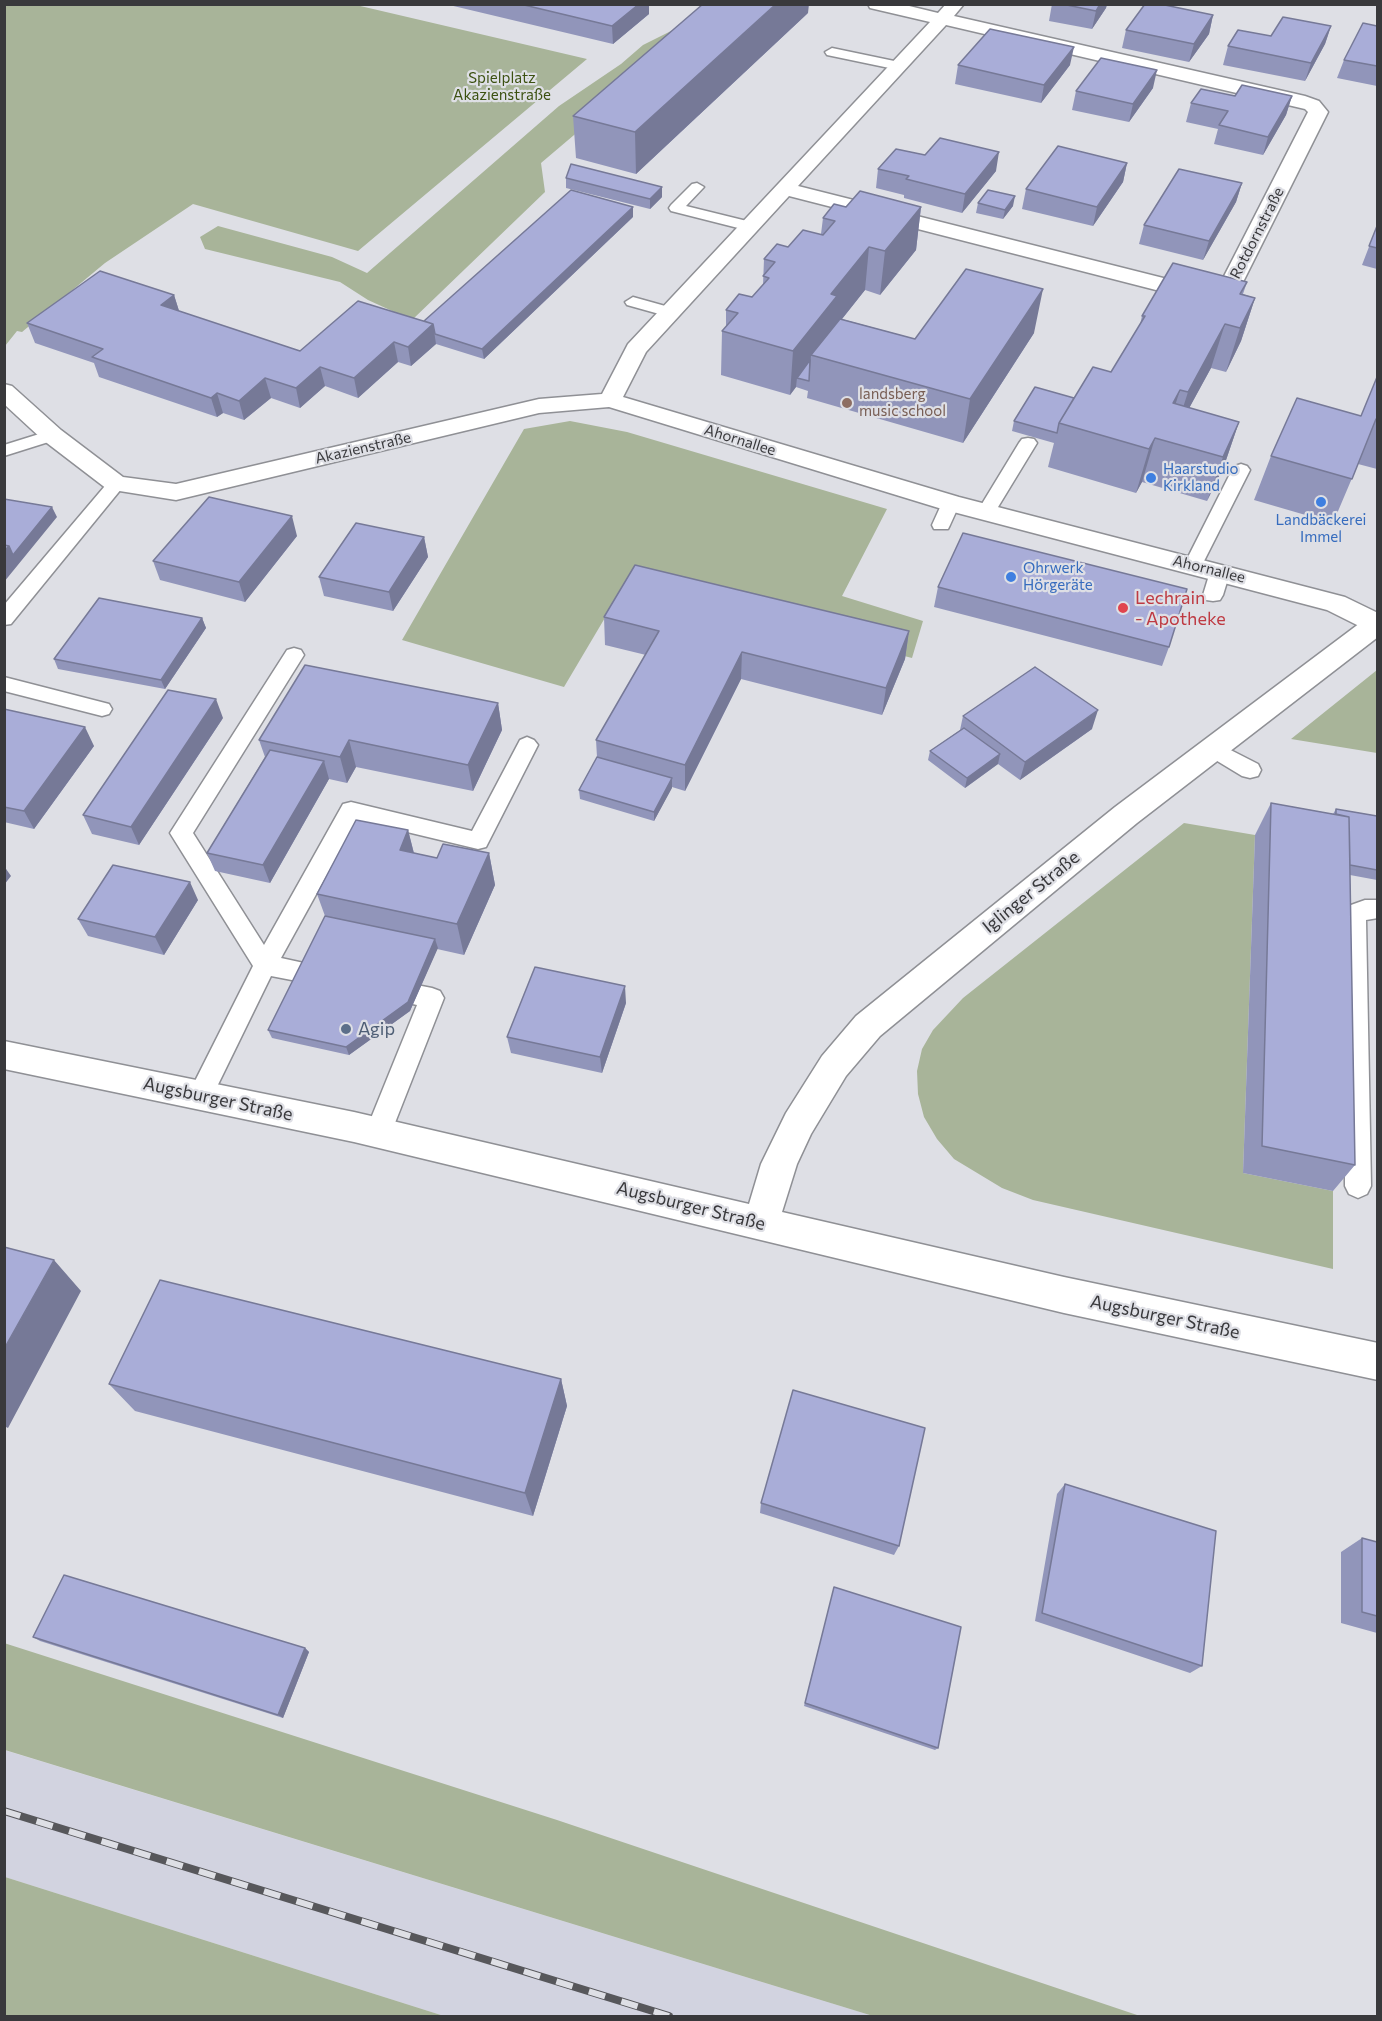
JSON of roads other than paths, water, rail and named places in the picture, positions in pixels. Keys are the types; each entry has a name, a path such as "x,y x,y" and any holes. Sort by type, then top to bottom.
{"street":[{"path":"876,4 950,12"},
{"path":"610,400 636,349 950,12"},
{"name":"Rotdornstraße","path":"785,189 1195,293 1219,296 1228,290 1318,112 1312,105 950,12"},
{"name":"Akazienstraße","path":"4,391 52,435 116,484 176,492 539,406 610,400"},
{"name":"Ahornallee","path":"610,400 951,503 1193,565 1217,583 1336,603 1377,624"},
{"name":"Iglinger Straße","path":"761,1223 779,1164 798,1124 834,1066 868,1026 1116,822 1377,624"},
{"name":"Augsburger Straße","path":"4,1055 378,1132 1064,1295 1377,1362"}],"lane":[{"path":"832,52 899,66"},
{"path":"697,187 671,206 750,226"},
{"path":"633,302 670,312"},
{"path":"4,451 52,435"},
{"path":"986,512 1028,443"},
{"path":"1193,565 1242,470"},
{"path":"4,619 116,484"},
{"path":"941,525 951,503"},
{"path":"294,655 181,833 265,965 432,998 378,1132"},
{"path":"4,684 102,709"},
{"path":"200,1095 265,965 351,810 478,841 527,745"},
{"path":"1211,748 1250,770"},
{"path":"1358,1186 1355,920 1359,912 1365,909 1377,909"}],"railway":[{"path":"4,1811 669,2016"}],"place":[{"name":"landsberg music school","path":"847,403"},
{"name":"Haarstudio Kirkland","path":"1151,478"},
{"name":"Landbäckerei Immel","path":"1321,502"},
{"name":"Ohrwerk Hörgeräte","path":"1011,577"},
{"name":"Lechrain - Apotheke","path":"1123,608"},
{"name":"Agip","path":"346,1029"}],"park label":[{"name":"Spielplatz Akazienstraße","path":"502,86"}]}
